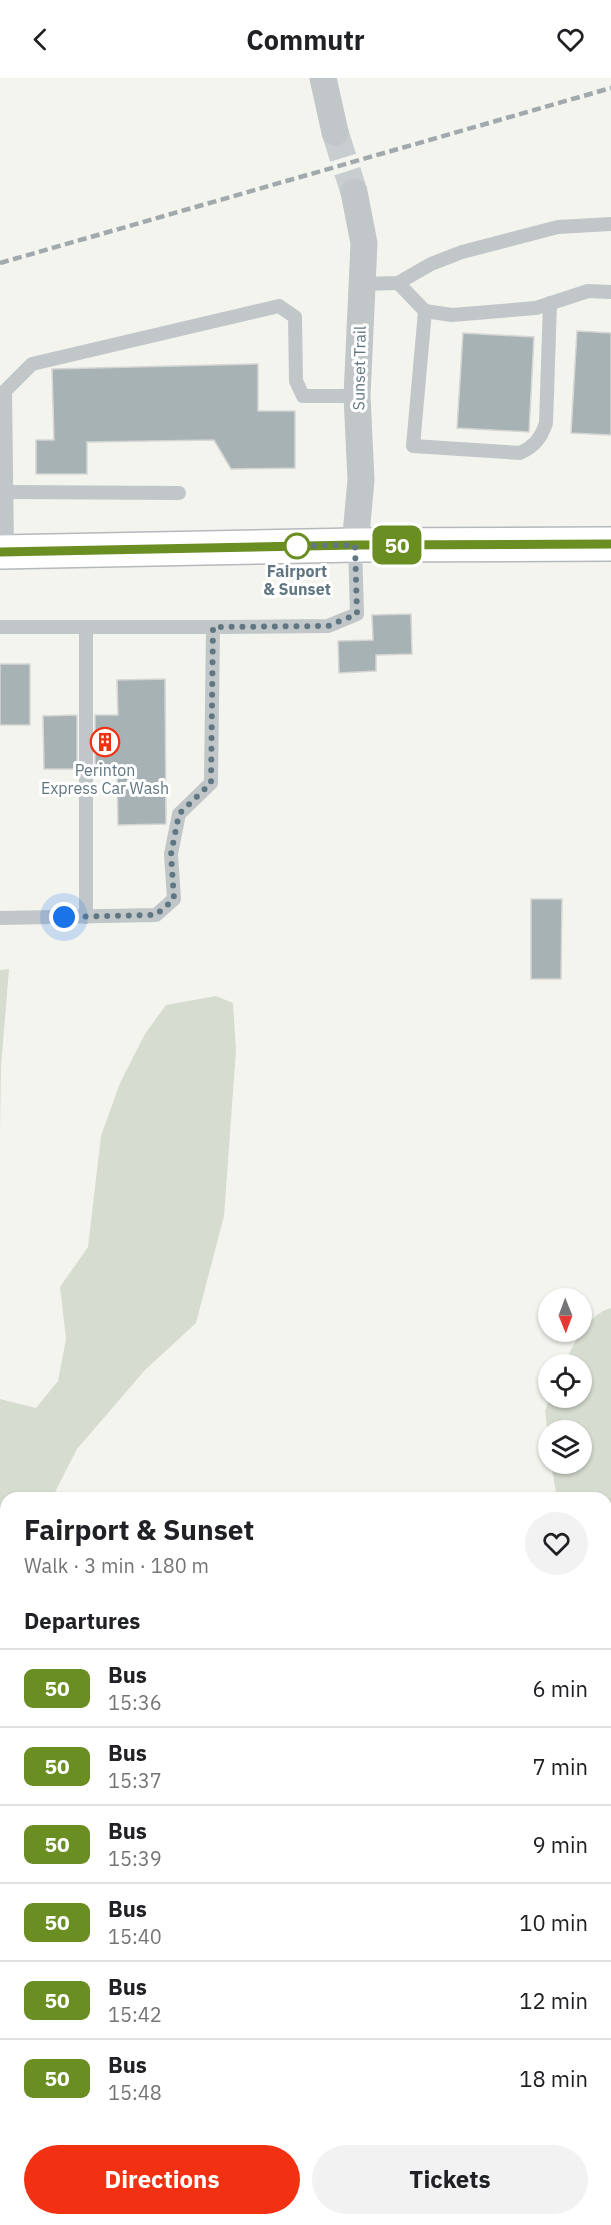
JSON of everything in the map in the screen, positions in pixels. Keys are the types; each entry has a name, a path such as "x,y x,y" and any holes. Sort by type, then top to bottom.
{"main road":[{"path":"3,551 355,545 611,544"}],"street":[{"path":"323,78 335,132"},
{"name":"Sunset Trail","path":"354,192 364,243 357,396 361,480 355,545"}],"lane":[{"path":"363,285 398,283 431,264 462,252 558,227 611,224"},
{"path":"398,283 424,311 452,315 536,308 588,291 611,292"},
{"path":"424,311 413,446 520,453 532,447 542,436 546,423 550,303"},
{"path":"3,551 6,492 3,474 2,392 32,364 279,306 295,317 296,381 303,396 357,396"},
{"path":"6,492 179,493"},
{"path":"0,627 328,626 357,614 355,545"},
{"path":"86,627 86,916"},
{"path":"0,918 156,915 174,899 171,854 179,814 211,783 213,627"}],"shaded area":[{"path":"9,969 1,1067 0,1133 0,970"},
{"path":"216,996 233,1003 236,1051 224,1216 196,1323 145,1370 77,1449 55,1492 0,1492 0,1399 36,1408 58,1381 66,1339 60,1287 88,1247 101,1136 120,1083 145,1034 166,1005"},
{"path":"611,1308 611,1492 556,1492 553,1474 592,1474 592,1420 546,1420 545,1411 546,1408 592,1408 592,1354 569,1354 575,1342 592,1342 592,1319"}],"building":[{"path":"577,331 611,333 611,435 571,433"},
{"path":"463,333 534,337 529,432 457,428"},
{"path":"258,364 258,411 295,411 295,468 231,469 214,440 87,442 87,474 36,474 36,440 54,440 52,369"},
{"path":"411,614 412,654 376,655 376,671 339,673 338,641 373,640 372,615"},
{"path":"0,664 30,664 30,725 0,725"},
{"name":"Perinton Express Car Wash","path":"165,679 166,824 118,825 117,768 95,769 95,715 118,715 117,680"},
{"path":"77,715 77,769 44,769 43,716"},
{"path":"531,899 562,899 561,979 531,979"}],"tunnel":[{"path":"335,132 354,192"}],"railway":[{"path":"0,263 611,88"}],"bus line":[{"name":"50","path":"0,552 355,545 611,544"}],"place":[{"name":"Fairport & Sunset","path":"297,546"},
{"name":"Perinton Express Car Wash","path":"105,742"}],"route":[{"path":"64,917 156,915 174,899 171,854 179,814 211,783 213,627 328,626 357,614 355,545 293,546 297,546"}]}
